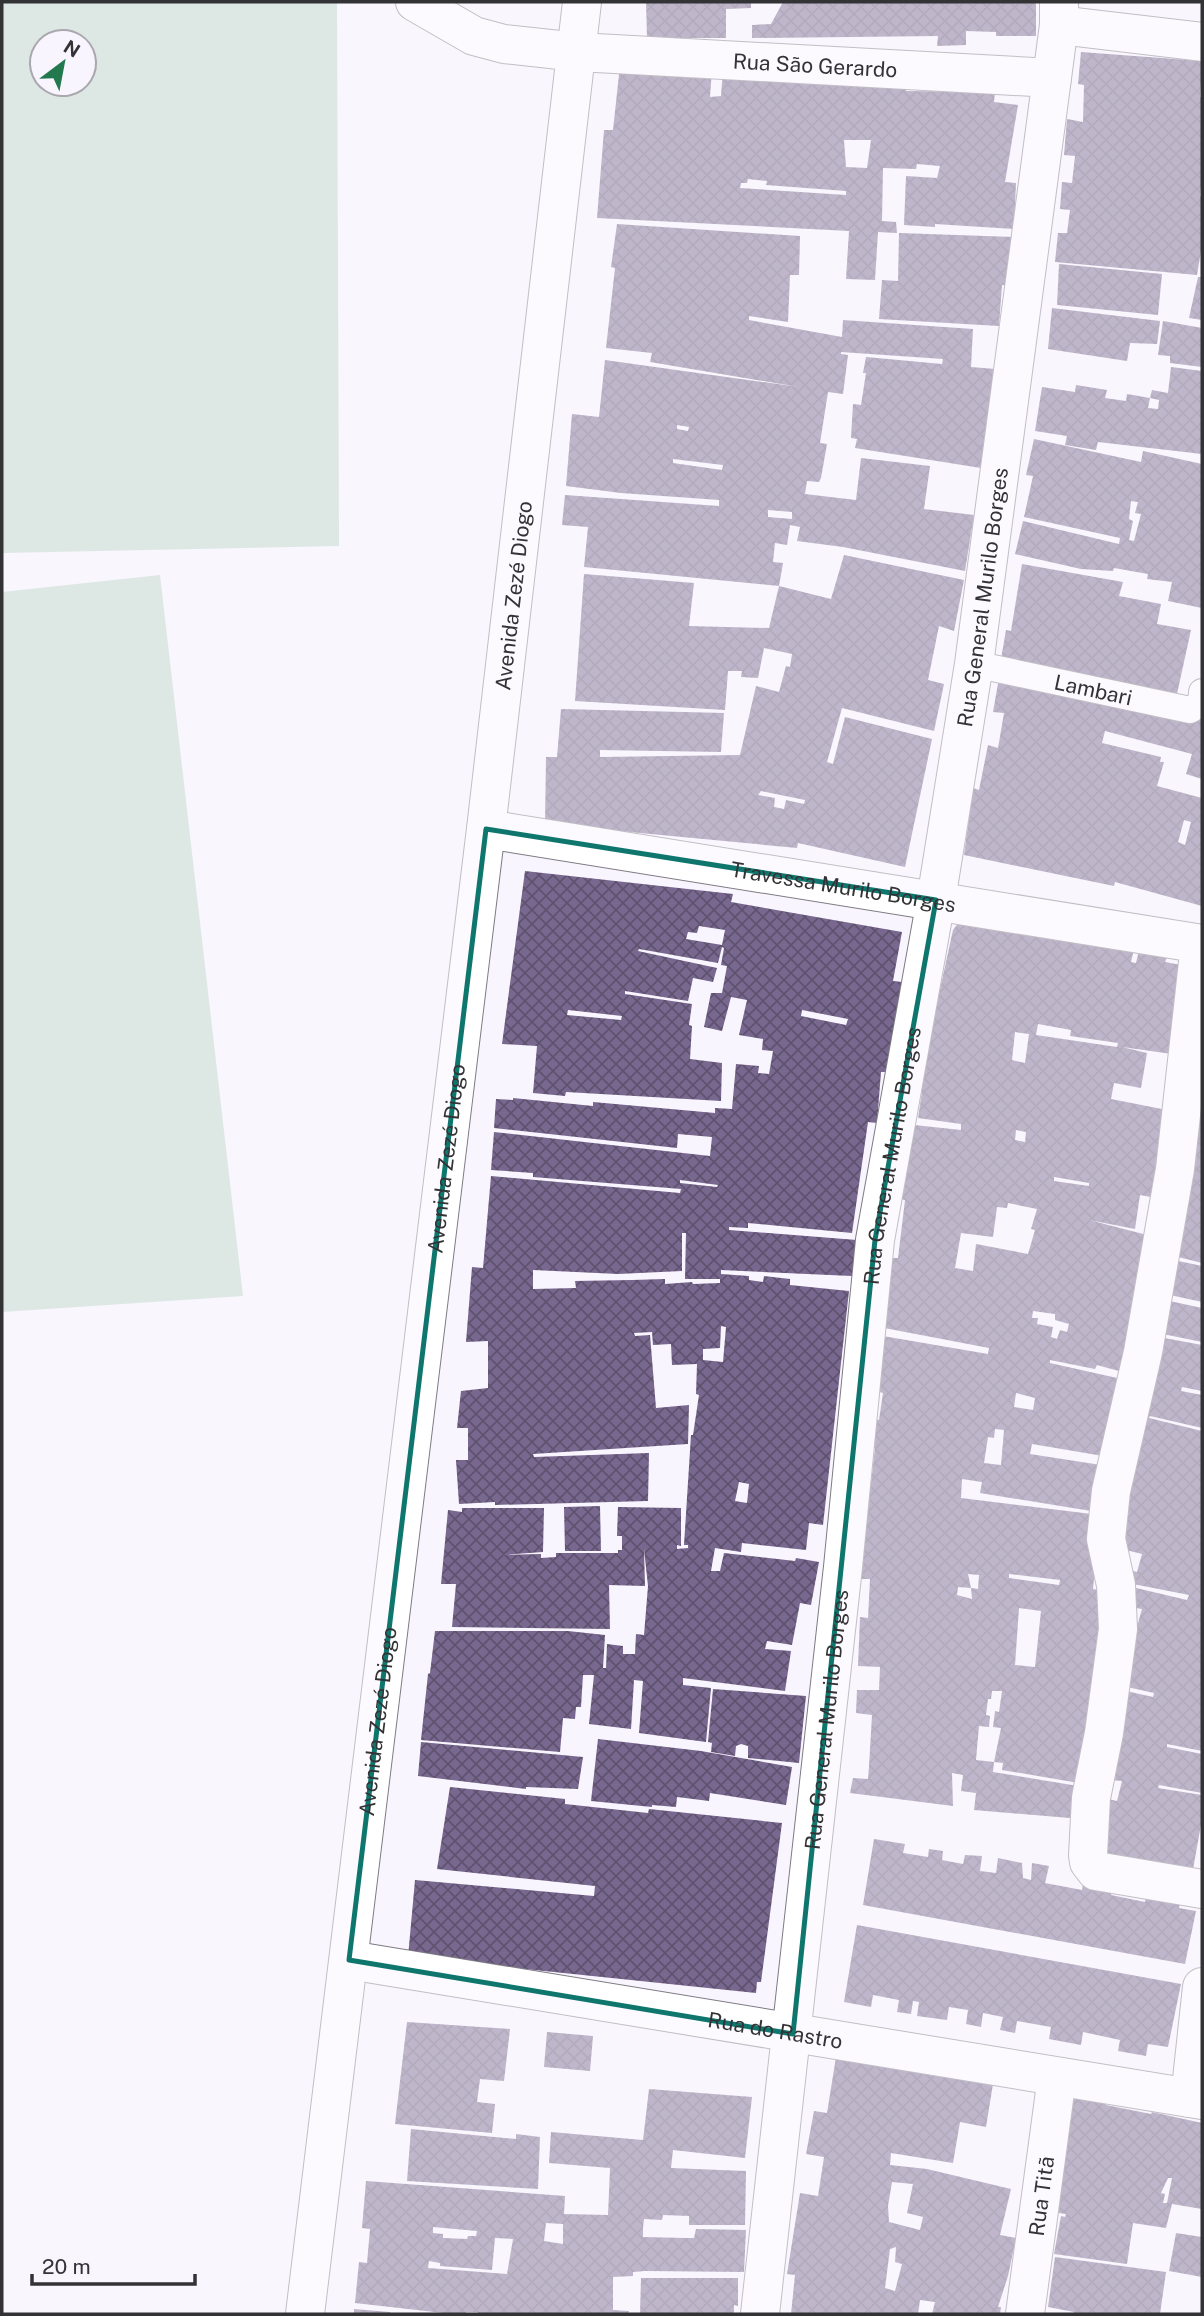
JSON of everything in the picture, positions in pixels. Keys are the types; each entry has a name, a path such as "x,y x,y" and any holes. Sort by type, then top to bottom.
{"street":[{"name":"Rua São Gerardo","path":"415,2 474,36 504,44 578,52 1052,78"},
{"name":"Avenida Zezé Diogo","path":"305,2314 486,829 582,2"},
{"path":"1059,13 1202,42"},
{"name":"Rua General Murilo Borges","path":"760,2314 793,2034 875,1240 936,900 974,664 1059,13"},
{"name":"Travessa Murilo Borges","path":"486,829 1201,944"},
{"path":"1201,944 1175,1169 1143,1352 1111,1491 1106,1539 1116,1585 1118,1629 1104,1733 1091,1798 1088,1862 1096,1871 1202,1889"},
{"name":"Rua do Rastro","path":"349,1960 1196,2099"},
{"path":"1196,2099 1202,1987"},
{"name":"Rua Titã","path":"1025,2314 1057,2077"}],"lane":[{"name":"Lambari","path":"974,664 1190,709 1201,702 1202,692"}],"highlighted area":[{"path":"486,829 936,900 875,1240 793,2034 349,1960"}],"green space":[{"path":"2,2 337,2 339,546 2,553"},
{"path":"160,575 243,1296 2,1312 2,592"}],"building":[{"path":"646,2 751,2 751,8 726,9 726,38 647,38"},
{"path":"783,2 1036,2 1036,36 996,36 996,32 966,31 966,45 937,46 938,36 752,38 752,25 771,24"},
{"path":"1081,52 1202,61 1202,245 1197,275 1055,262 1058,233 1067,233 1070,210 1060,209 1062,182 1072,183 1075,156 1064,155 1067,119 1083,122 1084,85 1078,84"},
{"path":"620,65 712,69 710,97 721,96 723,69 908,75 906,91 995,92 994,102 1018,105 1005,182 1016,183 1014,229 935,224 935,227 904,225 906,176 937,178 940,166 917,164 916,169 883,168 882,221 896,222 897,233 878,232 875,280 846,279 849,231 597,218 604,130 613,130","holes":["844,140 871,140 867,168 846,167","748,179 767,181 766,185 846,191 846,195 740,188 741,183 747,183"]},
{"path":"617,224 800,236 799,275 790,275 788,322 749,316 749,320 842,337 843,320 973,329 971,367 995,369 981,468 855,448 857,439 851,438 853,404 861,405 866,357 942,364 943,359 841,352 848,355 843,394 828,392 820,443 827,444 821,478 819,482 807,481 805,494 856,500 861,458 930,466 924,509 974,515 965,571 843,547 797,541 800,527 790,525 787,545 775,543 773,562 783,563 779,586 584,567 588,527 562,525 565,495 719,506 719,500 566,486 572,414 599,417 605,360 799,387 650,362 652,353 606,348 615,268 611,267","holes":["677,425 689,427 688,431 677,429","673,459 723,465 722,470 673,463","768,510 792,512 792,519 768,517"]},
{"path":"899,233 1014,237 1012,286 1002,285 999,326 879,319 882,280 898,281"},
{"path":"1059,264 1162,274 1158,315 1057,305"},
{"path":"1198,277 1202,277 1202,320 1189,318"},
{"path":"1052,308 1160,321 1157,344 1130,343 1127,361 1048,349"},
{"path":"1163,321 1202,328 1202,367 1170,363 1170,356 1158,355"},
{"path":"1171,367 1202,371 1202,454 1098,442 1096,450 1065,445 1067,436 1035,431 1042,387 1075,392 1076,385 1107,390 1105,398 1126,401 1127,394 1150,398 1152,390 1168,393","holes":["1150,398 1159,400 1158,409 1148,408"]},
{"path":"1034,439 1141,462 1143,451 1202,464 1202,608 1168,601 1172,582 1147,579 1148,574 1114,568 1113,571 1081,569 1015,554 1023,521 1119,544 1120,538 1024,517 1033,476 1026,475","holes":["1131,501 1138,502 1135,513 1141,514 1134,541 1129,540 1133,521 1129,519"]},
{"path":"844,555 964,580 954,631 939,626 928,680 944,684 934,731 842,708 827,762 833,764 845,717 932,739 905,867 798,843 797,848 545,824 546,757 557,757 561,709 724,713 721,752 600,750 600,757 740,755 756,686 779,692 786,666 790,667 792,654 764,648 758,678 741,677 742,671 728,671 725,710 575,701 584,574 694,583 689,626 769,628 779,586 831,599","holes":["761,791 805,800 804,804 786,800 784,809 774,807 775,798 758,795"]},
{"path":"1022,564 1123,582 1119,596 1161,604 1157,624 1191,630 1175,703 1000,665 1006,630 1011,631"},
{"path":"1000,672 1202,716 1202,779 1186,774 1192,754 1105,731 1102,743 1161,757 1160,762 1164,762 1157,786 1202,798 1202,906 1115,882 1114,886 964,855 973,788 979,790 988,745 998,748 1004,713 993,712","holes":["1184,820 1191,822 1185,845 1178,842"]},
{"path":"525,871 733,894 731,902 902,932 893,981 902,982 889,1072 881,1072 877,1123 868,1122 852,1233 748,1223 748,1228 729,1227 729,1230 857,1240 852,1276 721,1270 721,1274 749,1276 749,1280 763,1282 764,1276 790,1279 790,1285 849,1291 823,1525 809,1523 806,1550 742,1543 741,1552 715,1548 711,1571 720,1571 724,1553 819,1562 811,1605 800,1603 792,1645 767,1641 765,1649 791,1651 785,1691 683,1678 683,1685 711,1688 706,1742 639,1733 643,1681 634,1680 631,1729 589,1724 594,1675 583,1675 581,1707 576,1707 575,1719 563,1718 560,1752 421,1740 435,1631 568,1631 605,1635 603,1668 606,1668 607,1644 623,1646 623,1654 635,1654 636,1634 644,1635 648,1586 644,1549 645,1586 609,1585 610,1629 452,1627 456,1584 441,1584 448,1510 462,1512 462,1508 544,1508 543,1552 502,1555 541,1554 541,1558 556,1557 556,1553 618,1553 618,1550 622,1550 622,1536 617,1536 618,1507 681,1508 681,1546 677,1545 677,1549 688,1548 688,1545 684,1545 691,1435 699,1395 696,1394 697,1364 672,1365 671,1344 653,1345 652,1332 634,1333 635,1336 650,1335 656,1408 689,1405 688,1444 533,1454 534,1457 649,1453 648,1501 459,1504 456,1460 468,1460 468,1428 457,1428 461,1391 488,1388 488,1341 466,1342 472,1267 483,1268 491,1176 680,1193 681,1189 533,1177 533,1173 491,1170 494,1132 710,1156 712,1137 678,1134 677,1148 494,1128 496,1099 513,1098 593,1106 593,1102 715,1113 715,1108 732,1109 736,1064 759,1066 758,1073 769,1074 773,1051 762,1050 763,1039 739,1035 747,1000 731,997 722,1031 704,1027 711,993 722,993 727,966 721,965 722,947 718,963 639,949 638,951 717,968 713,982 693,978 688,1001 625,991 625,994 692,1004 689,1025 692,1026 690,1059 722,1063 721,1101 566,1092 565,1096 533,1093 537,1046 502,1044","holes":["699,926 725,930 722,945 686,939 688,932 697,933","568,1010 622,1016 621,1020 567,1015","802,1010 848,1019 846,1025 801,1016","680,1180 718,1185 680,1183","682,1233 686,1233 685,1279 720,1279 720,1283 665,1284 665,1279 575,1281 576,1288 533,1289 533,1270 618,1274 682,1271","721,1326 726,1327 723,1362 703,1360 703,1349 720,1348","739,1482 749,1484 747,1503 735,1501"]},
{"path":"959,922 1134,949 1131,962 1136,963 1139,950 1168,955 1165,962 1192,967 1172,1054 1122,1047 1147,1053 1141,1088 1114,1083 1111,1099 1162,1109 1156,1198 1140,1195 1135,1229 1089,1220 1151,1236 1134,1343 1126,1373 1097,1365 1095,1369 1050,1360 1050,1363 1126,1380 1103,1456 1032,1444 1030,1454 1101,1465 1091,1511 980,1493 982,1482 962,1479 961,1498 1100,1515 1093,1589 1112,1592 1079,1783 1002,1770 1003,1763 994,1762 993,1772 1084,1787 1082,1819 974,1810 976,1793 961,1791 963,1775 952,1773 953,1806 850,1793 853,1778 868,1779 869,1766 872,1715 856,1713 857,1690 879,1690 880,1667 858,1666 860,1617 868,1618 870,1579 860,1579 875,1448 867,1447 870,1418 879,1420 883,1393 873,1390 877,1335 988,1354 989,1348 879,1327 890,1258 898,1258 905,1200 897,1199 905,1124 961,1130 961,1124 918,1118 922,1092 915,1091 953,930","holes":["1038,1024 1071,1030 1070,1036 1118,1043 1117,1047 1036,1035","1015,1032 1029,1034 1025,1063 1012,1060","1016,1130 1026,1132 1025,1142 1015,1140","1054,1177 1089,1183 1089,1186 1054,1181","1008,1203 1037,1209 1031,1229 1035,1230 1028,1254 976,1244 973,1271 955,1268 961,1233 993,1237 997,1207 1007,1208","1033,1311 1055,1314 1055,1320 1069,1324 1067,1332 1060,1330 1057,1339 1051,1337 1053,1327 1037,1324 1038,1318 1032,1318","1016,1393 1035,1398 1033,1410 1014,1407","995,1429 1004,1430 1001,1465 984,1463 988,1437 994,1438","968,1574 979,1575 978,1589 971,1588","1009,1574 1060,1580 1059,1585 1009,1578","958,1587 971,1588 972,1599 957,1595","1019,1608 1041,1611 1035,1667 1015,1665","992,1691 1002,1691 999,1712 995,1711 993,1727 1001,1728 994,1762 976,1760 979,1726 989,1727 990,1716 986,1715 988,1699 991,1699"]},
{"path":"1202,1007 1202,1263 1170,1255"},
{"path":"1169,1259 1202,1266 1202,1302 1161,1293"},
{"path":"1165,1300 1202,1308 1202,1342 1158,1333"},
{"path":"1159,1337 1202,1345 1202,1391 1182,1387 1181,1391 1202,1395 1202,1428 1150,1416 1149,1418 1202,1431 1202,1751 1167,1744 1167,1747 1202,1754 1202,1793 1159,1785 1158,1788 1202,1795 1202,1819 1192,1875 1097,1864 1108,1799 1117,1801 1122,1781 1111,1780 1126,1691 1153,1697 1154,1693 1127,1687 1127,1620 1138,1623 1142,1609 1129,1607 1132,1587 1187,1600 1189,1595 1133,1584 1126,1569 1137,1572 1142,1554 1122,1549 1114,1539"},
{"path":"600,1506 601,1551 565,1551 564,1507"},
{"path":"713,1689 806,1696 799,1763 748,1758 748,1746 741,1744 736,1746 735,1756 711,1752 712,1743 708,1742"},
{"path":"598,1739 701,1751 792,1767 786,1805 710,1793 709,1801 677,1797 676,1807 591,1801"},
{"path":"421,1742 583,1757 578,1789 526,1789 418,1776"},
{"path":"450,1787 565,1799 565,1804 648,1813 649,1809 782,1823 761,1982 757,1982 756,1993 408,1957 415,1880 594,1896 595,1886 437,1869"},
{"path":"874,1839 905,1844 903,1853 928,1857 929,1849 943,1851 942,1860 963,1864 965,1855 982,1856 980,1871 996,1873 998,1858 1022,1863 1023,1878 1031,1880 1032,1863 1049,1866 1045,1883 1082,1890 1084,1878 1112,1883 1111,1895 1145,1902 1148,1889 1181,1896 1179,1908 1196,1911 1185,1964 863,1905"},
{"path":"857,1925 1181,1984 1168,2047 1148,2044 1146,2056 1118,2051 1120,2040 1083,2032 1081,2045 1049,2039 1051,2027 1017,2021 1015,2033 1000,2030 1003,2017 983,2013 981,2027 966,2024 968,2010 949,2007 947,2020 917,2016 919,2002 913,2001 911,2014 897,2012 899,2000 873,1995 871,2007 844,2002"},
{"path":"407,2022 510,2029 504,2081 480,2079 477,2102 495,2104 492,2133 395,2124"},
{"path":"547,2032 593,2036 590,2071 544,2067"},
{"path":"836,2057 993,2084 986,2127 960,2122 953,2163 891,2153 890,2165 927,2169 1011,2189 1000,2235 1016,2238 998,2307 1001,2307 1000,2314 932,2314 935,2302 920,2300 918,2314 791,2314 795,2275 787,2274 800,2193 818,2196 824,2157 806,2154 814,2111 827,2113","holes":["892,2182 913,2184 907,2213 923,2217 920,2230 889,2222 888,2206","896,2247 895,2262 902,2264 895,2291 885,2288 890,2249"]},
{"path":"649,2089 752,2097 745,2158 673,2150 671,2168 746,2171 745,2225 689,2225 689,2216 663,2215 662,2220 644,2219 643,2228 643,2237 685,2238 694,2238 696,2229 746,2230 744,2272 645,2271 633,2272 633,2276 613,2277 613,2310 629,2311 628,2314 452,2314 355,2303 359,2262 367,2263 370,2229 362,2228 366,2181 565,2196 564,2214 608,2215 610,2168 549,2163 551,2132 643,2140","holes":["546,2223 563,2224 563,2244 544,2241","433,2227 477,2231 476,2236 468,2236 467,2239 443,2238 443,2234 433,2233","495,2238 513,2239 507,2274 428,2268 429,2261 440,2263 440,2266 492,2270"]},
{"path":"1065,2097 1202,2123 1202,2209 1172,2204 1166,2228 1133,2223 1127,2264 1054,2254 1061,2216 1065,2217 1066,2214 1052,2212","holes":["1168,2178 1172,2178 1167,2203 1163,2203 1165,2194 1161,2193"]},
{"path":"411,2129 516,2139 516,2134 540,2137 538,2189 407,2181"},
{"path":"1176,2233 1202,2237 1202,2277 1169,2271"},
{"path":"1055,2257 1166,2272 1160,2314 1073,2314 1074,2312 1048,2307"},
{"path":"641,2278 738,2278 738,2306 734,2305 734,2314 640,2314"},
{"path":"354,2309 390,2312 390,2314 354,2314"}]}
